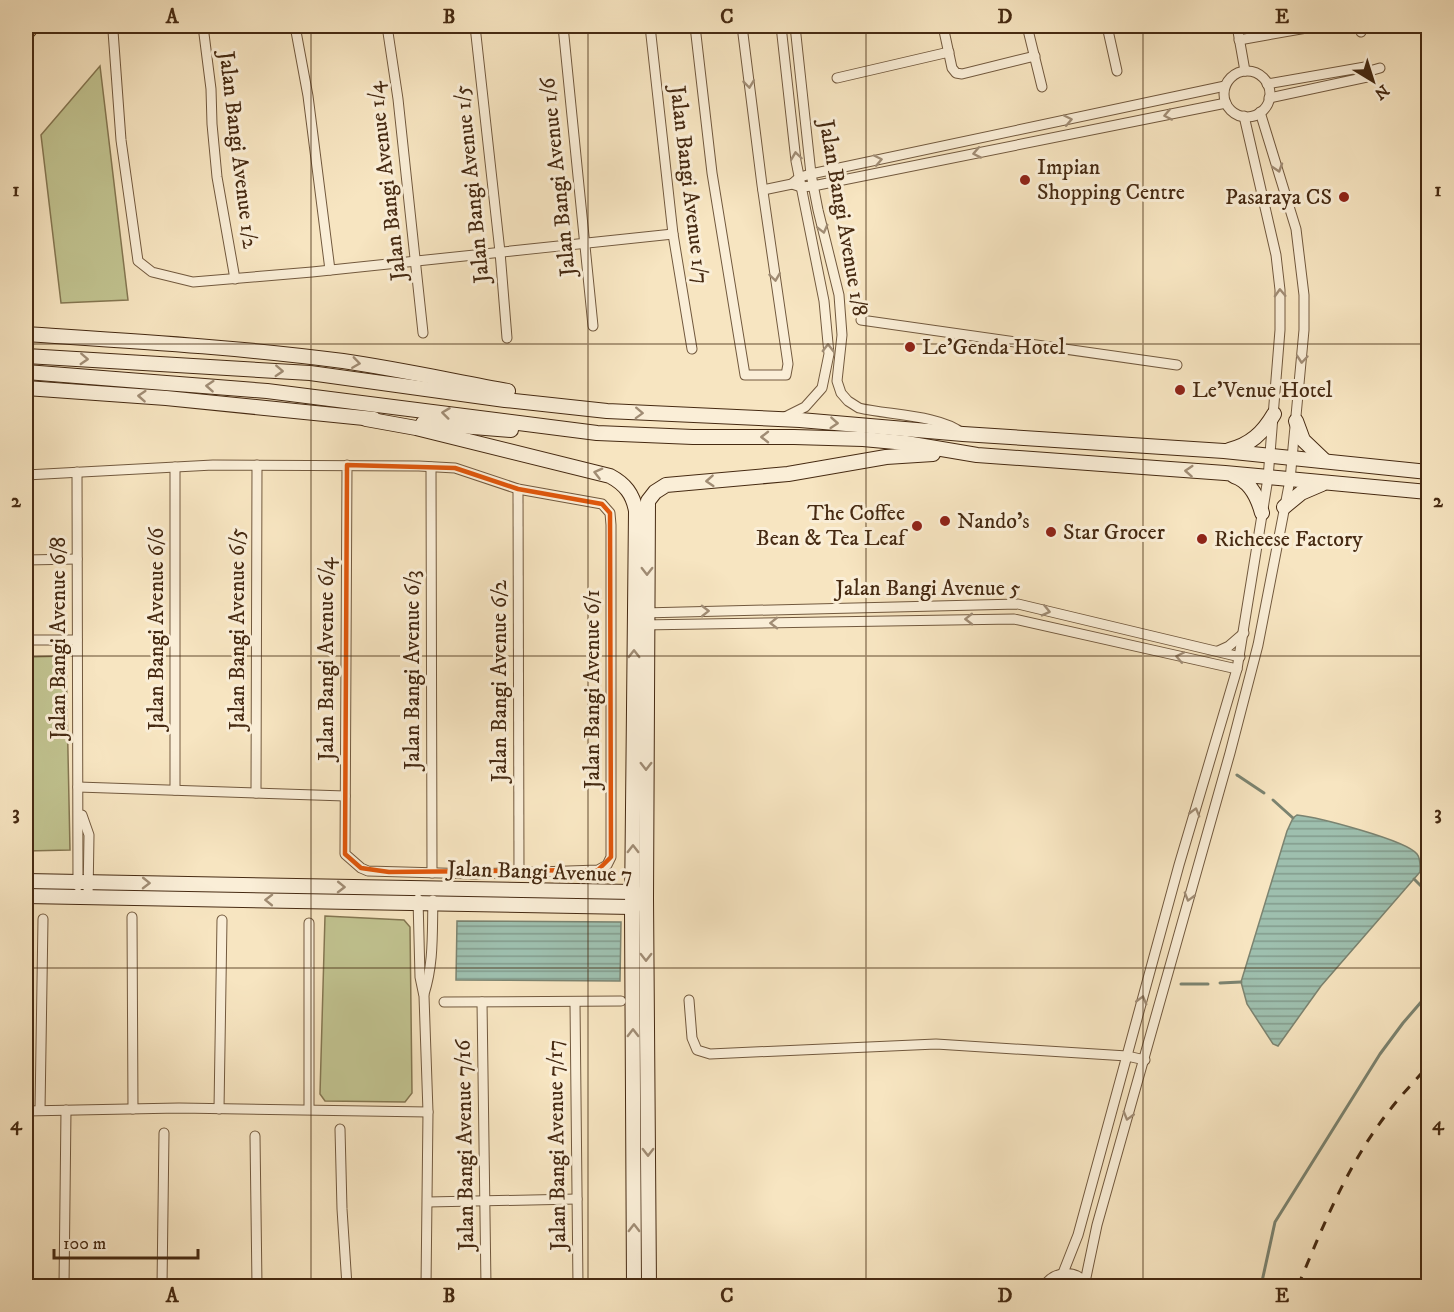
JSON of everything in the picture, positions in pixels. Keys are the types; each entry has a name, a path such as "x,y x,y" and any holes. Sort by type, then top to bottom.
{"main road":[{"path":"26,33 32,26"},
{"path":"26,334 209,346 343,362 607,411"},
{"path":"26,356 310,373 506,400 607,411 774,418 963,434 1224,451 1428,472"},
{"path":"26,372 267,391 597,433"},
{"path":"26,388 166,398 468,427 693,437 863,439 906,443 977,455"},
{"path":"1224,451 1249,442 1259,435 1274,414"},
{"path":"366,418 600,473 618,480 634,500 641,619 649,1287"},
{"path":"1296,421 1303,440 1325,461"},
{"path":"634,1287 632,907 641,619 648,501 655,492 666,486 788,474 911,454 977,455 1226,473 1428,492"},
{"path":"1226,473 1247,484 1259,502 1262,513"},
{"path":"1284,507 1301,493 1329,482"},
{"name":"Jalan Bangi Avenue 7","path":"26,881 633,892 646,898"},
{"name":"Jalan Bangi Avenue 7","path":"26,896 632,907 646,898"}],"street":[{"path":"118,26 113,32 121,140 138,261 152,272 193,282 235,279 673,234"},
{"name":"Jalan Bangi Avenue 1/2","path":"203,26 211,89 217,177 235,279"},
{"path":"295,26 308,96 330,270"},
{"name":"Jalan Bangi Avenue 1/4","path":"387,26 417,261 423,333"},
{"name":"Jalan Bangi Avenue 1/5","path":"475,26 500,252 507,338"},
{"name":"Jalan Bangi Avenue 1/6","path":"563,26 593,326"},
{"name":"Jalan Bangi Avenue 1/7","path":"650,26 673,234 692,349"},
{"path":"695,26 712,173 745,375 786,375 788,364 742,26"},
{"name":"Jalan Bangi Avenue 1/8","path":"774,418 795,414 813,399 822,388 829,354 824,301 798,183 781,26"},
{"name":"Jalan Bangi Avenue 1/8","path":"795,26 813,186 840,298 842,335 837,369 840,393 859,408 940,422 956,428 963,434"},
{"path":"943,26 952,68 956,73 962,74 1035,56"},
{"path":"1027,26 1042,87"},
{"path":"1107,26 1117,72"},
{"path":"1237,26 1245,71"},
{"path":"1239,40 1318,26"},
{"path":"837,78 949,52"},
{"path":"1268,84 1365,67 1366,72 1366,77 1269,98"},
{"path":"1366,72 1380,69"},
{"path":"1245,71 1258,74 1268,84 1269,98 1260,112 1255,115 1244,116 1230,110 1224,98 1225,86 1233,76 1245,71"},
{"path":"763,190 798,183 812,174 1225,86"},
{"path":"798,183 813,186 1226,103"},
{"path":"1044,1287 1051,1278 1064,1273 1072,1274 1087,1285 1097,1226 1145,1060 1258,645 1290,480 1304,330 1301,263 1296,229 1287,194 1260,112"},
{"path":"1244,116 1276,255 1280,290 1280,330 1269,478 1244,633 1246,691"},
{"path":"861,320 1177,366"},
{"path":"26,476 77,471 257,465 431,467 455,468 518,489"},
{"name":"Jalan Bangi Avenue 6/5","path":"256,793 257,465"},
{"name":"Jalan Bangi Avenue 6/4","path":"347,465 345,854 368,871 432,873"},
{"name":"Jalan Bangi Avenue 6/6","path":"175,467 176,790"},
{"name":"Jalan Bangi Avenue 6/3","path":"431,467 432,873"},
{"name":"Jalan Bangi Avenue 6/8","path":"77,471 78,804 83,897"},
{"name":"Jalan Bangi Avenue 6/1","path":"518,489 602,504 610,513 612,856 606,866 598,870 519,873"},
{"name":"Jalan Bangi Avenue 6/2","path":"518,489 519,873"},
{"path":"26,560 77,560"},
{"name":"Jalan Bangi Avenue 5","path":"641,619 1018,604 1218,651 1244,660"},
{"name":"Jalan Bangi Avenue 5","path":"641,619 1014,619 1237,669"},
{"path":"1218,651 1229,646 1244,633"},
{"path":"26,640 77,640"},
{"path":"1064,1273 1078,1235 1126,1056 1237,669 1258,645"},
{"path":"1219,665 1232,687"},
{"path":"1206,775 1222,780"},
{"path":"78,787 345,796"},
{"path":"432,873 519,873"},
{"path":"418,888 420,977 424,996 428,1112 426,1287"},
{"path":"424,996 433,945 433,888"},
{"path":"132,917 133,1108"},
{"path":"40,1110 43,919"},
{"path":"219,1109 222,921"},
{"path":"309,923 309,1109"},
{"path":"689,1000 692,1038 697,1050 710,1054 936,1044 1126,1056 1145,1060"},
{"path":"444,1002 621,1001"},
{"name":"Jalan Bangi Avenue 7/16","path":"482,1002 486,1287"},
{"name":"Jalan Bangi Avenue 7/17","path":"575,1003 578,1287"},
{"path":"26,1111 133,1108 428,1112"},
{"path":"64,1287 66,1110"},
{"path":"340,1129 346,1287"},
{"path":"162,1287 164,1133"},
{"path":"255,1136 257,1287"},
{"path":"428,1202 577,1198"},
{"path":"998,1287 1014,1285 1018,1287"}],"highlighted area":[{"path":"347,465 455,468 518,489 602,504 610,513 611,857 598,870 389,872 361,868 345,854"}],"green space":[{"path":"100,66 128,300 61,303 41,135"},
{"path":"66,656 70,850 26,851 26,657"},
{"path":"325,916 404,920 410,927 412,1093 405,1102 325,1101 320,1094"}],"shaded area":[{"path":"1297,815 1379,836 1410,848 1420,860 1420,872 1321,986 1278,1046 1273,1044 1247,1004 1241,982 1287,831 1293,818"},
{"path":"457,921 621,922 620,981 456,980"}],"waterway":[{"path":"1237,775 1264,793"},
{"path":"1273,800 1293,818"},
{"path":"1414,879 1422,887"},
{"path":"1220,983 1241,982"},
{"path":"1181,984 1208,984"},
{"path":"1261,1286 1275,1222 1380,1054 1428,994"}],"railway":[{"path":"1298,1286 1338,1196 1361,1152 1394,1105 1428,1066"}],"place":[{"name":"Impian Shopping Centre","path":"1025,180"},
{"name":"Pasaraya CS","path":"1344,197"},
{"name":"Le'Genda Hotel","path":"910,347"},
{"name":"Le'Venue Hotel","path":"1180,390"},
{"name":"Nando's","path":"945,521"},
{"name":"The Coffee Bean & Tea Leaf","path":"917,526"},
{"name":"Star Grocer","path":"1051,532"},
{"name":"Richeese Factory","path":"1202,539"}]}
